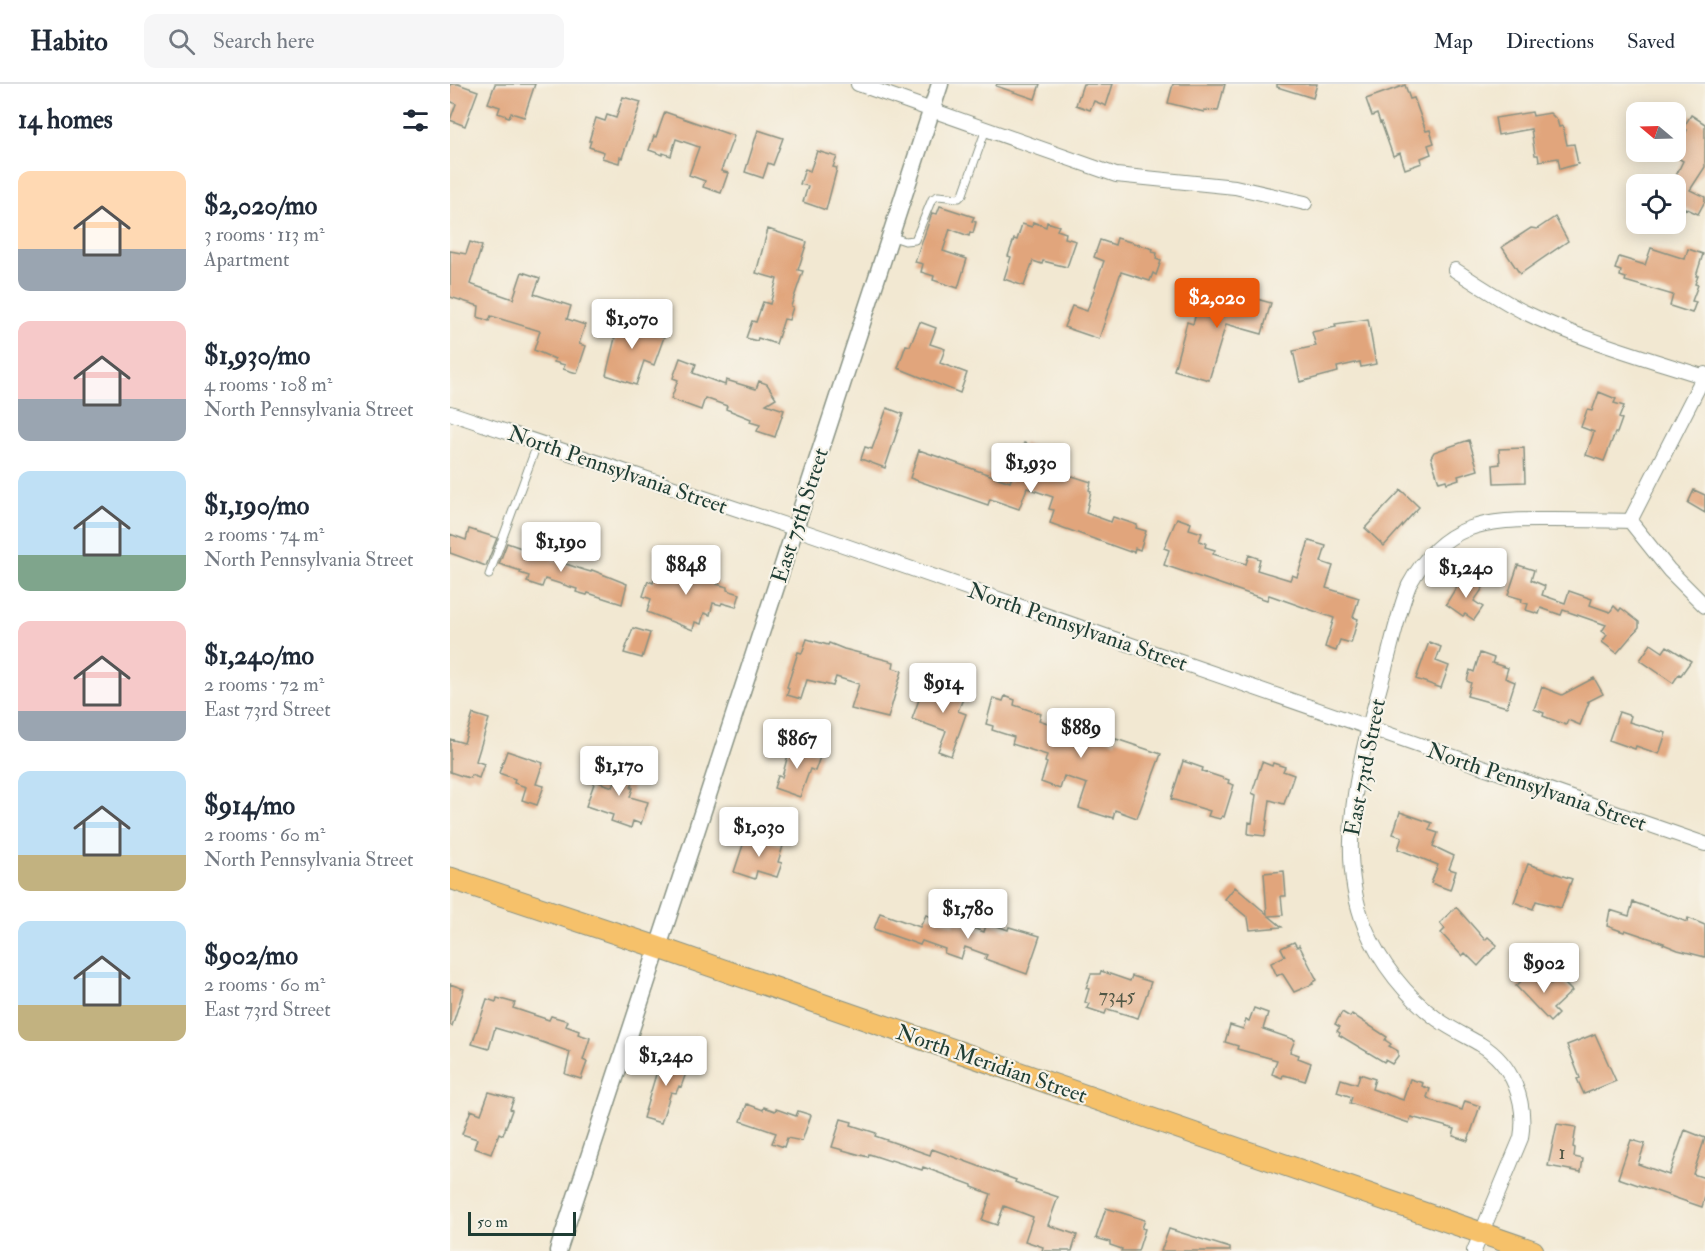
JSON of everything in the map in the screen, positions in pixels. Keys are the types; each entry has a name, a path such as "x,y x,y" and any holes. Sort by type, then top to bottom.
{"main road":[{"name":"North Meridian Street","path":"450,878 657,947 1479,1242 1533,1251"}],"street":[{"path":"858,84 1116,175 1234,187 1305,202"},
{"name":"East 75th Street","path":"558,1251 940,84"},
{"path":"1455,270 1521,311 1560,328 1616,350 1705,376 1630,521 1669,570 1705,606"},
{"name":"North Pennsylvania Street","path":"450,412 794,528 1705,844"},
{"name":"East 73rd Street","path":"1479,1242 1521,1138 1522,1105 1517,1088 1505,1066 1490,1051 1438,1020 1408,994 1388,968 1365,927 1352,879 1349,842 1352,811 1369,727 1409,585 1421,564 1439,545 1461,532 1499,520 1630,521"}],"lane":[{"path":"890,236 906,241 915,240 932,199 938,196 959,198 963,194 986,129"},
{"path":"489,575 538,442"}],"building":[{"path":"450,84 458,84 478,91 465,126 450,120 456,104 450,101"},
{"path":"495,84 535,84 524,117 511,113 509,117 498,113 500,107 488,103"},
{"path":"997,84 1040,84 1035,99 996,86"},
{"path":"1083,84 1113,84 1106,106 1094,101 1090,110 1076,105"},
{"path":"1173,84 1225,84 1218,111 1204,110 1204,112 1168,103"},
{"path":"1277,84 1317,84 1313,98 1277,87"},
{"path":"1405,85 1410,99 1414,98 1426,131 1430,130 1434,143 1428,145 1431,154 1421,158 1422,163 1405,169 1400,153 1393,156 1381,122 1377,114 1372,116 1366,99"},
{"path":"623,97 641,102 619,163 602,158 604,152 589,147 591,141 589,141 596,118 605,121 607,115 616,118"},
{"path":"665,112 734,136 721,171 728,173 721,193 703,187 705,181 689,175 699,147 676,139 671,156 649,150"},
{"path":"1532,112 1533,116 1550,113 1557,120 1559,127 1563,126 1567,145 1574,144 1578,164 1560,169 1558,158 1539,161 1538,155 1535,155 1531,129 1498,135 1495,118"},
{"path":"1691,115 1705,124 1705,167 1690,190 1705,197 1698,214 1686,208 1686,174 1677,174 1683,162 1686,162 1686,123"},
{"path":"758,130 783,138 773,165 768,163 763,178 745,172"},
{"path":"817,151 837,157 833,167 837,168 826,210 803,202 808,186 800,184 805,169 810,171"},
{"path":"940,206 974,217 972,221 976,222 973,233 970,232 969,236 950,229 943,251 967,259 958,288 933,280 934,276 921,272 923,264 915,262 932,213 937,214"},
{"path":"1555,217 1568,241 1520,274 1502,247 1531,228 1537,229"},
{"path":"1033,222 1046,227 1047,222 1059,226 1057,230 1066,233 1065,238 1076,241 1067,267 1033,261 1024,286 1004,279 1014,239 1017,240 1022,224 1032,227"},
{"path":"768,229 807,242 798,270 803,271 791,306 793,307 789,320 784,319 776,344 758,338 757,341 746,338 752,321 756,322 763,302 770,304 777,279 756,273"},
{"path":"1117,238 1153,249 1152,252 1157,253 1156,259 1161,261 1156,275 1153,273 1150,281 1121,272 1099,339 1064,327 1072,306 1087,311 1104,261 1094,257 1100,240 1115,245"},
{"path":"470,242 482,246 470,284 513,299 522,272 540,278 534,294 571,306 567,319 585,325 579,344 586,346 577,373 563,369 565,365 554,362 555,359 534,350 540,331 491,316 489,321 478,317 479,306 450,297 450,251 466,254"},
{"path":"1651,248 1685,259 1688,249 1703,254 1696,276 1698,276 1695,284 1698,285 1692,301 1696,302 1692,313 1670,306 1673,295 1625,281 1626,278 1620,276 1621,271 1615,269 1619,257 1645,265"},
{"path":"1203,288 1234,296 1235,293 1271,303 1262,334 1226,324 1209,380 1174,370 1187,322 1193,324"},
{"path":"622,312 642,318 638,328 664,337 654,365 644,361 636,385 606,375"},
{"path":"1368,319 1376,364 1361,367 1360,362 1337,367 1338,372 1300,382 1293,351 1316,346 1312,332 1336,327 1335,324"},
{"path":"920,322 936,328 930,344 945,349 940,363 967,373 960,393 898,368 906,345 910,346"},
{"path":"680,358 696,364 693,373 725,385 726,380 756,389 759,381 767,384 776,398 766,404 784,410 775,437 757,431 760,425 726,409 727,406 705,398 701,410 671,399 678,380 673,378"},
{"path":"1599,392 1616,399 1614,403 1624,406 1619,418 1622,419 1617,433 1615,433 1604,461 1586,455 1594,432 1581,427 1587,410 1592,411"},
{"path":"887,408 903,414 885,468 861,459 865,447 872,449"},
{"path":"1469,440 1478,470 1458,476 1459,479 1447,483 1446,480 1439,482 1431,457 1434,452"},
{"path":"1024,443 1041,449 1037,459 1067,469 1066,474 1091,482 1086,513 1111,522 1113,517 1137,525 1136,528 1146,531 1140,550 1135,548 1134,552 1130,552 1050,523 1054,510 1049,509 1053,497 1027,488 1019,509 990,499 988,505 910,478 919,450 1010,482"},
{"path":"1524,448 1525,482 1494,483 1493,465 1500,464 1499,449"},
{"path":"1401,490 1419,507 1384,546 1365,528"},
{"path":"1694,490 1705,495 1705,513 1688,503"},
{"path":"1177,518 1191,523 1189,529 1202,533 1199,541 1206,543 1205,547 1215,550 1213,554 1246,564 1249,555 1260,559 1257,570 1290,580 1292,575 1297,577 1309,541 1326,546 1321,562 1333,566 1326,588 1359,598 1353,617 1358,619 1351,643 1340,640 1336,651 1325,647 1334,618 1269,595 1267,600 1164,565 1169,550 1164,548"},
{"path":"469,529 497,538 486,566 450,553 450,534 466,540"},
{"path":"507,543 530,551 532,546 551,552 549,556 552,557 551,559 591,572 592,570 627,584 622,604 588,593 587,595 576,592 577,589 545,579 542,587 527,582 529,576 499,564"},
{"path":"670,565 714,578 717,584 740,594 736,607 713,603 710,615 704,613 701,624 695,622 693,630 647,612 651,599 643,596 648,581 653,583 658,568 668,571"},
{"path":"1518,565 1534,570 1531,580 1545,586 1542,595 1565,603 1569,591 1592,599 1590,605 1610,612 1614,606 1619,611 1621,608 1639,622 1639,627 1617,653 1602,642 1607,635 1602,631 1606,625 1563,610 1561,615 1541,608 1539,614 1526,610 1528,604 1521,602 1522,599 1508,595"},
{"path":"1470,579 1483,588 1474,601 1483,607 1474,620 1465,614 1463,616 1446,604 1460,581 1466,585"},
{"path":"633,628 650,633 642,658 624,653"},
{"path":"807,639 894,662 893,668 902,671 888,718 851,709 859,684 836,677 833,686 807,680 801,699 787,695 789,688 787,687 798,652 802,653"},
{"path":"1429,642 1441,647 1436,661 1449,666 1441,688 1416,679"},
{"path":"1651,644 1663,652 1667,646 1691,661 1673,683 1640,660"},
{"path":"1480,653 1494,658 1492,663 1508,668 1505,678 1515,682 1507,707 1467,696 1471,683 1467,681 1470,670 1474,672"},
{"path":"1594,678 1603,694 1587,702 1589,702 1580,725 1568,720 1566,725 1543,716 1544,713 1534,709 1542,687 1562,695"},
{"path":"950,683 967,689 958,711 966,714 951,756 938,751 946,731 912,719 926,686 946,693"},
{"path":"1005,696 1015,700 1014,705 1041,714 1039,720 1065,729 1066,725 1115,742 1116,739 1161,754 1137,818 1115,810 1113,818 1079,808 1087,784 1064,776 1060,789 1041,782 1047,755 1012,744 1014,737 992,730 993,726 986,724 993,698 1003,701"},
{"path":"1619,712 1631,716 1629,722 1666,733 1659,754 1609,740"},
{"path":"473,714 489,719 476,761 484,764 479,778 471,775 470,778 450,772 450,739 464,743"},
{"path":"791,744 821,754 815,771 810,769 800,797 774,788 778,776 782,777"},
{"path":"507,751 543,763 536,784 544,786 537,805 522,800 526,787 514,783 515,779 499,773"},
{"path":"622,759 638,764 630,797 648,802 641,824 633,821 631,828 611,821 613,815 586,806 595,781 613,787"},
{"path":"1183,761 1203,768 1202,771 1229,780 1228,783 1234,785 1224,817 1220,819 1208,816 1210,811 1171,799"},
{"path":"1262,762 1285,767 1283,771 1294,775 1284,804 1270,800 1265,836 1248,834 1256,795 1252,793"},
{"path":"1400,812 1432,823 1429,830 1438,833 1433,846 1454,856 1449,869 1456,871 1450,890 1431,883 1438,865 1398,849 1402,837 1393,834"},
{"path":"748,835 783,846 778,862 782,863 777,877 757,871 755,879 734,872"},
{"path":"1528,864 1572,879 1561,908 1536,901 1533,909 1514,902"},
{"path":"1284,871 1286,896 1281,896 1283,915 1269,916 1282,927 1250,930 1248,918 1225,899 1235,887 1267,914 1264,873"},
{"path":"1633,902 1687,922 1688,918 1705,925 1705,957 1607,926 1610,910 1629,916"},
{"path":"1456,907 1485,940 1488,937 1497,945 1478,966 1465,953 1462,956 1441,933 1445,929 1440,923"},
{"path":"880,913 920,927 926,915 984,932 987,922 1008,930 1009,927 1040,936 1027,974 985,959 987,955 965,947 961,959 944,953 945,949 922,941 920,945 874,929"},
{"path":"1294,942 1297,947 1299,945 1317,980 1294,992 1282,973 1277,976 1271,963 1285,956 1281,948"},
{"path":"1101,971 1130,981 1132,976 1151,982 1138,1018 1107,1009 1105,1014 1087,1008 1089,1004 1085,1002 1089,989 1086,988 1091,974 1100,974"},
{"path":"1531,972 1540,982 1545,977 1551,984 1558,977 1572,991 1553,1009 1558,1014 1550,1022 1516,986"},
{"path":"450,984 464,989 452,1026 450,1025"},
{"path":"497,998 515,1003 513,1008 549,1020 551,1016 568,1021 566,1026 590,1038 583,1060 587,1062 581,1079 565,1074 570,1052 542,1042 495,1028 489,1049 472,1044 487,999 496,1002"},
{"path":"1254,1008 1268,1013 1263,1029 1295,1040 1290,1052 1311,1063 1305,1081 1283,1075 1282,1078 1272,1074 1277,1060 1237,1049 1238,1046 1225,1042 1230,1025 1243,1029"},
{"path":"1342,1012 1350,1017 1352,1014 1387,1037 1385,1040 1391,1044 1389,1046 1398,1051 1398,1056 1392,1064 1385,1060 1384,1062 1339,1035 1337,1031 1340,1027 1335,1024"},
{"path":"1595,1034 1616,1081 1584,1094 1567,1045"},
{"path":"672,1053 691,1059 681,1087 679,1086 676,1093 671,1092 661,1123 643,1118 657,1071 665,1073"},
{"path":"1360,1074 1375,1079 1372,1089 1403,1100 1410,1079 1423,1083 1422,1086 1430,1089 1427,1097 1431,1100 1462,1110 1465,1101 1480,1106 1468,1141 1453,1136 1455,1129 1411,1117 1409,1123 1350,1103 1352,1097 1337,1092 1341,1079 1357,1084"},
{"path":"489,1092 514,1099 503,1135 499,1133 491,1154 474,1148 477,1139 462,1134 471,1110 481,1114"},
{"path":"747,1104 763,1110 764,1107 775,1111 776,1109 796,1116 798,1111 811,1115 802,1141 787,1138 784,1147 772,1143 776,1133 741,1121"},
{"path":"841,1119 852,1122 851,1125 876,1133 875,1136 930,1155 932,1149 1058,1197 1048,1225 1077,1235 1072,1251 1042,1251 1043,1247 1025,1241 1033,1217 1004,1206 997,1225 982,1220 991,1194 972,1187 972,1185 923,1167 922,1170 869,1154 868,1157 832,1147"},
{"path":"1557,1124 1576,1127 1574,1157 1583,1159 1581,1172 1548,1166"},
{"path":"1685,1130 1705,1138 1693,1174 1705,1178 1705,1197 1702,1207 1618,1178 1631,1140 1645,1144 1638,1164 1669,1175"},
{"path":"1106,1208 1145,1220 1142,1228 1145,1229 1138,1251 1121,1251 1122,1249 1110,1245 1110,1242 1096,1238"},
{"path":"1169,1229 1230,1248 1230,1251 1161,1251"}]}
